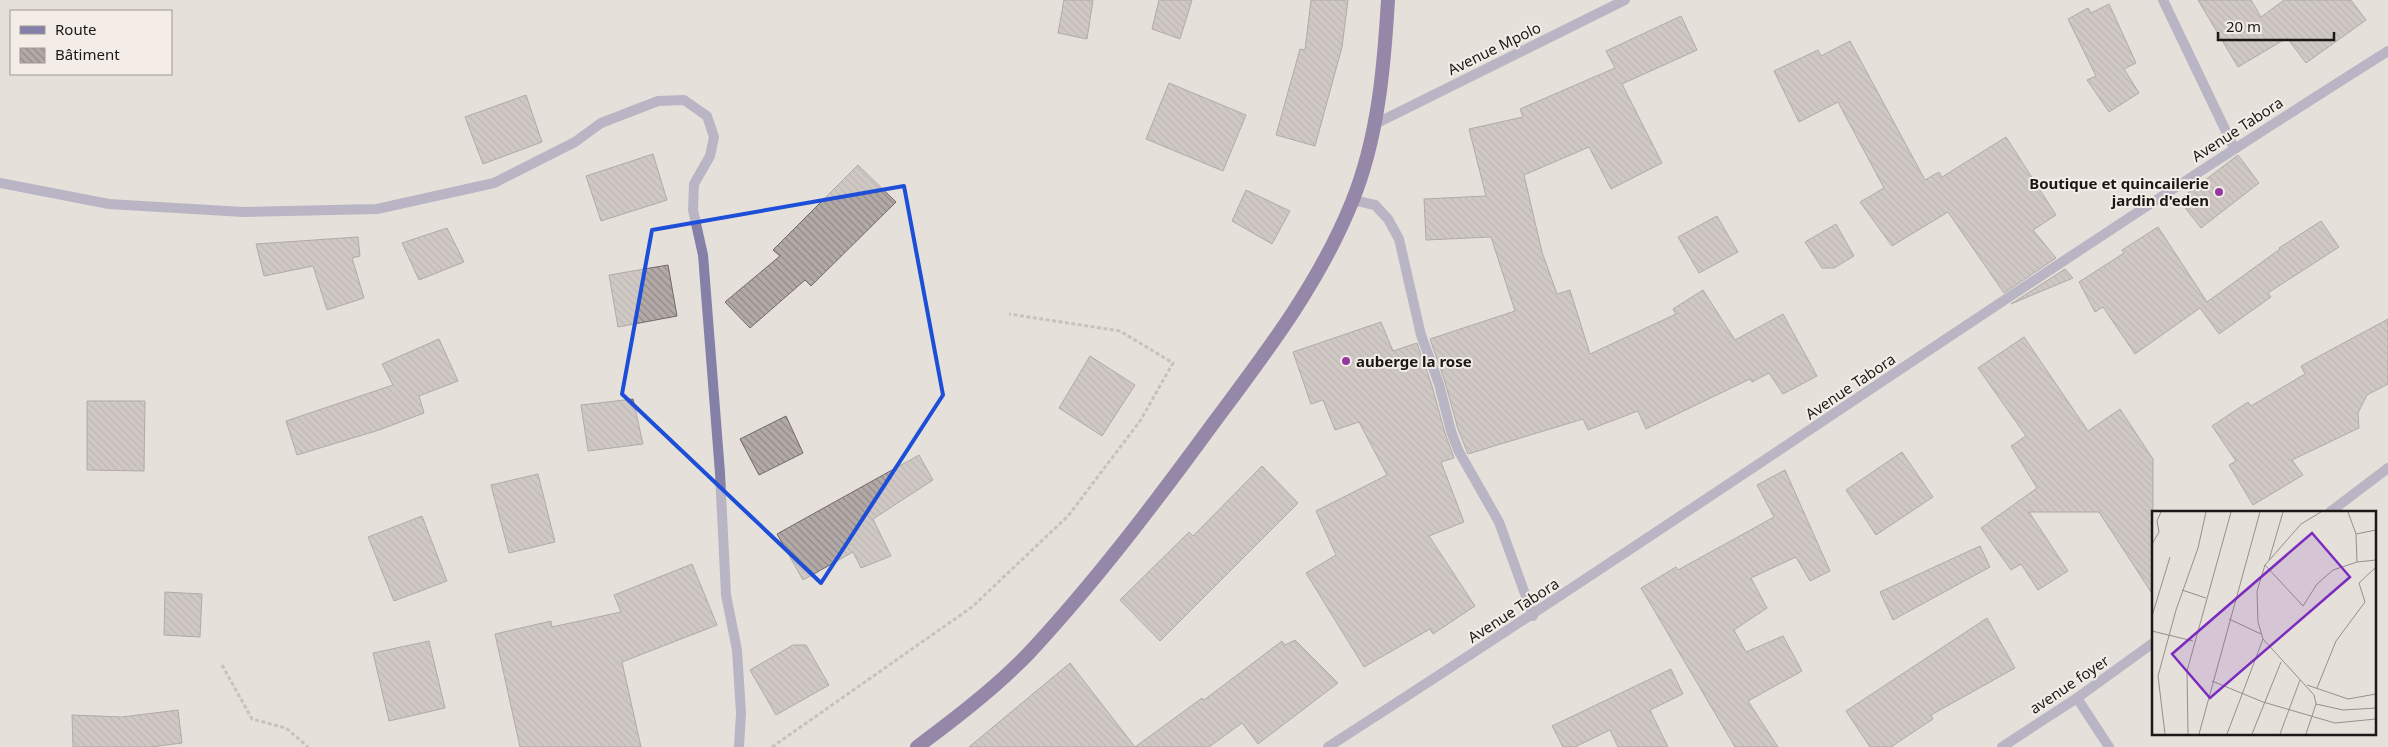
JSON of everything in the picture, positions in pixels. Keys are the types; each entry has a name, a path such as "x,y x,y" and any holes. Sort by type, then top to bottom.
{"highway":[{"path":"917,747 962,713 1028,653 1117,550 1282,332 1326,259 1353,200 1375,124 1385,53 1388,0"}],"street":[{"name":"Avenue Mpolo","path":"1375,124 1625,0"},
{"path":"2163,0 2234,148"},
{"name":"Avenue Tabora","path":"1328,747 1533,616 2234,148 2388,50"},
{"path":"0,183 109,204 243,212 377,209 494,184 575,142 601,123 658,101 684,100 707,116 714,138 710,156 694,184 692,210 703,255 720,473 726,595 737,650 742,713 739,747"},
{"path":"1353,200 1375,205 1388,219 1399,239 1421,335 1439,384 1450,431 1458,450 1499,522 1533,616"},
{"path":"2331,511 2388,468"},
{"name":"avenue foyer","path":"2002,747 2077,698 2152,644"},
{"path":"2077,698 2109,747"}],"path":[{"path":"772,747 972,607 1068,516 1140,421 1173,364 1120,331 1009,314"},
{"path":"222,665 252,719 286,728 308,747"}],"highlighted area":[{"path":"904,186 943,395 821,583 622,394 652,230"}],"building":[{"path":"1064,0 1093,0 1087,39 1058,33"},
{"path":"1159,0 1192,0 1180,39 1152,29"},
{"path":"1311,0 1348,0 1342,47 1315,146 1276,135 1300,49 1305,50"},
{"path":"2198,0 2251,0 2261,17 2284,0 2351,0 2366,20 2306,63 2287,38 2238,67"},
{"path":"2109,4 2136,63 2124,69 2139,93 2109,112 2087,80 2096,76 2068,19 2088,8 2091,13"},
{"path":"1681,16 1697,50 1622,84 1662,163 1611,189 1589,147 1524,175 1542,252 1557,294 1570,290 1590,354 1676,314 1673,309 1703,290 1735,340 1783,314 1817,376 1783,394 1769,373 1752,382 1750,379 1646,429 1638,411 1588,430 1583,419 1468,454 1458,429 1445,382 1430,339 1515,311 1491,237 1426,240 1424,199 1486,196 1469,129 1523,117 1520,109 1615,68 1606,51"},
{"path":"1850,41 1925,180 1939,172 1942,177 2006,137 2056,215 2033,230 2056,258 2004,293 1948,212 1892,246 1860,202 1884,188 1838,102 1799,122 1774,71 1818,50 1821,56"},
{"path":"1169,83 1246,115 1223,171 1146,139"},
{"path":"526,95 542,142 483,164 465,117"},
{"path":"653,154 667,200 601,221 586,176"},
{"name":"Boutique et quincailerie jardin d'eden","path":"2238,155 2259,183 2201,228 2179,200"},
{"path":"858,165 896,202 811,286 805,280 750,328 725,302 780,256 773,250"},
{"path":"1246,190 1290,211 1272,244 1232,221"},
{"path":"1717,216 1738,252 1699,273 1678,237"},
{"path":"2321,221 2339,247 2268,293 2271,297 2219,334 2200,308 2135,354 2103,307 2095,312 2079,282 2124,253 2122,250 2158,227 2207,302 2279,248"},
{"path":"1836,224 1854,256 1834,268 1822,268 1805,242"},
{"path":"447,228 464,262 419,280 402,243"},
{"path":"358,237 360,256 352,258 364,298 327,310 313,266 264,276 256,244"},
{"path":"668,265 677,316 618,327 609,275"},
{"path":"2065,269 2073,278 2011,304"},
{"path":"2388,319 2388,384 2367,395 2358,413 2359,428 2292,460 2303,475 2253,505 2229,465 2236,461 2212,426 2248,402 2251,406 2305,374 2301,366"},
{"path":"1381,322 1393,351 1417,343 1432,386 1454,458 1441,462 1464,522 1429,536 1475,606 1433,634 1430,629 1364,667 1306,573 1336,555 1316,511 1387,475 1359,422 1335,430 1323,400 1311,404 1293,352"},
{"path":"2024,337 2088,431 2120,409 2153,459 2152,593 2099,512 2029,512 2068,571 2038,590 2021,564 2011,570 1981,528 2037,488 2011,446 2026,436 1978,368"},
{"path":"439,339 458,381 419,396 424,413 379,430 297,455 286,421 393,385 382,364"},
{"path":"1090,356 1135,385 1102,436 1059,408"},
{"path":"633,399 643,444 588,451 581,405"},
{"path":"87,401 145,401 144,471 87,470"},
{"path":"786,416 803,453 759,475 740,439"},
{"path":"1902,452 1933,497 1876,535 1846,490"},
{"path":"919,455 933,480 873,519 891,556 861,568 853,552 803,580 777,534"},
{"path":"1262,466 1298,503 1160,641 1120,600 1189,532 1193,536"},
{"path":"1785,470 1830,571 1810,581 1796,557 1751,578 1767,608 1734,630 1746,652 1783,636 1802,671 1748,701 1778,747 1735,747 1641,588 1676,567 1678,570 1774,517 1757,485"},
{"path":"538,474 555,542 509,553 491,485"},
{"path":"422,516 447,581 394,601 368,537"},
{"path":"1980,546 1990,567 1893,620 1880,592"},
{"path":"692,564 717,625 622,662 641,747 520,747 495,634 551,621 552,627 621,612 614,595"},
{"path":"165,592 202,594 200,637 164,635"},
{"path":"1987,618 2015,668 1931,715 1933,719 1891,747 1870,747 1846,711"},
{"path":"1295,640 1338,683 1258,744 1242,723 1209,747 1135,747 1202,698 1204,700 1282,641 1285,645"},
{"path":"429,641 445,708 389,721 373,653"},
{"path":"793,645 806,645 829,685 776,715 750,670"},
{"path":"1070,663 1135,747 969,747"},
{"path":"1671,669 1683,694 1650,710 1668,747 1618,747 1610,730 1575,747 1563,747 1552,726"},
{"path":"178,710 182,743 151,747 73,747 72,715 122,717"}],"place":[{"name":"Boutique et quincailerie jardin d'eden","path":"2219,192"},
{"name":"auberge la rose","path":"1346,361"}]}
